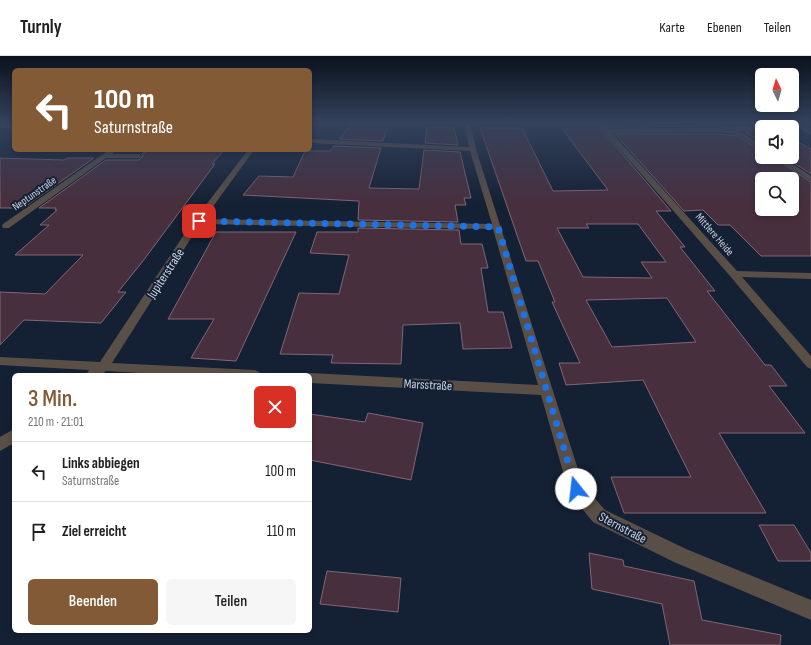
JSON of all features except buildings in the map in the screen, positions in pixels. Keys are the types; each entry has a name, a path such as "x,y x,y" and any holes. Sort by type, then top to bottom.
{"street":[{"name":"Sternstraße","path":"473,149 498,227 576,489 599,516 680,556 811,610"},
{"name":"Mittlere Heide","path":"624,149 811,364"},
{"name":"Neptunstraße","path":"6,226 110,152"},
{"name":"Jupiterstraße","path":"95,373 103,367 199,221 231,174 248,152"},
{"path":"105,156 139,156"},
{"path":"788,164 811,179"},
{"path":"199,221 498,227"},
{"path":"734,274 811,276"},
{"path":"0,362 217,373"},
{"name":"Marsstraße","path":"312,378 546,390"},
{"path":"0,446 12,437"}],"route":[{"path":"199,221 498,227 576,489"}]}
